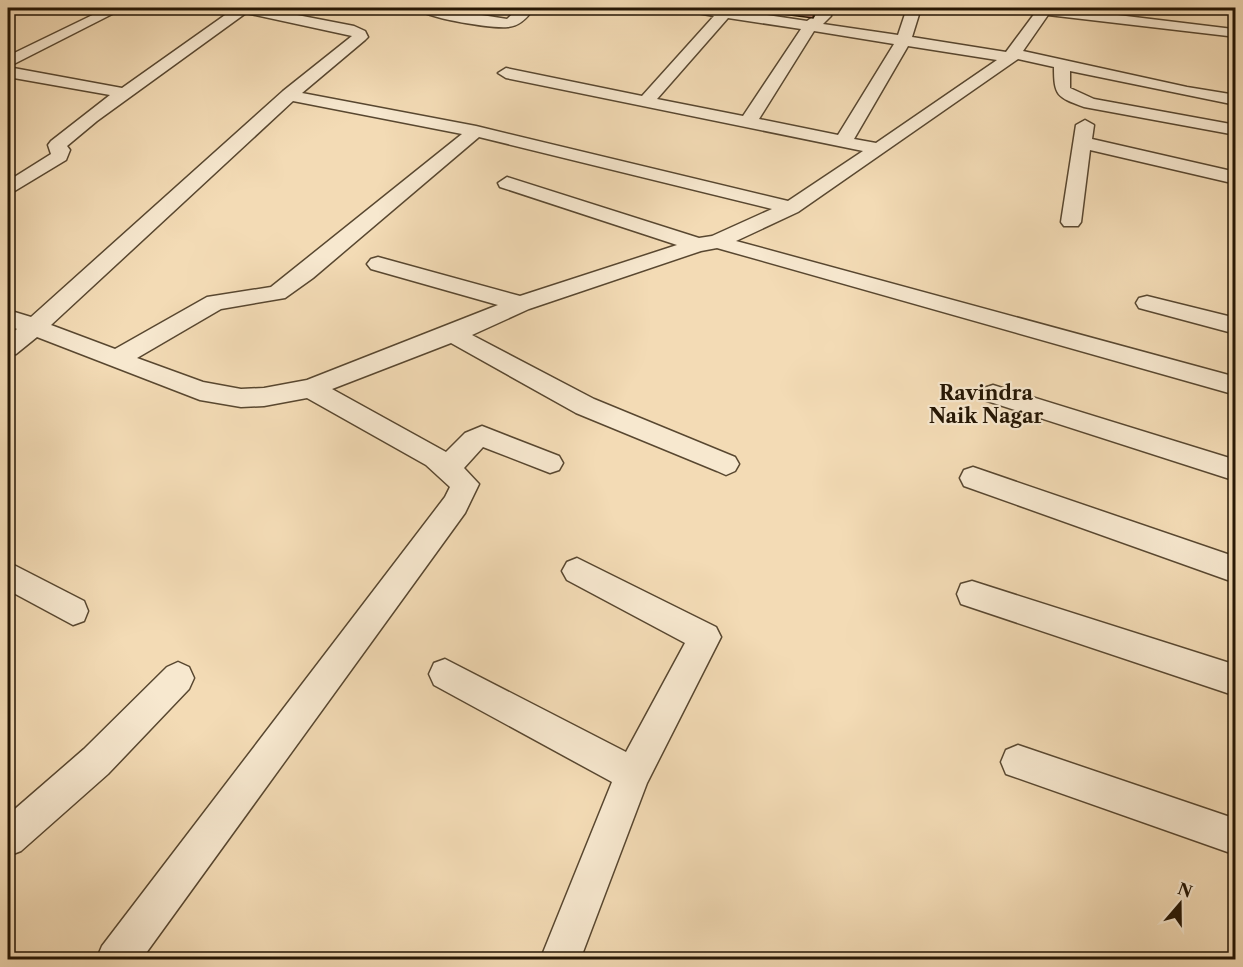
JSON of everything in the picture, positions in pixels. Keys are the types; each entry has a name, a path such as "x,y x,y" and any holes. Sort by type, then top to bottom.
{"street":[{"path":"8,62 117,8"},
{"path":"8,189 60,156 61,150 57,145 124,93 243,8 360,34 357,42 289,95 35,327 8,348"},
{"path":"423,8 440,13 507,23 516,19 527,8"},
{"path":"691,8 727,10 810,26 1012,55 1236,100"},
{"path":"749,121 810,26 824,16 825,8"},
{"path":"844,141 904,39 914,8"},
{"path":"8,317 200,391 241,398 264,397 310,388 452,334 521,304 708,243 791,208 1012,55 1040,8 1232,39 1224,16"},
{"path":"646,100 727,10"},
{"path":"1062,64 1062,89 1070,96 1090,103 1236,130"},
{"path":"8,72 124,93"},
{"path":"506,73 879,149"},
{"path":"289,95 476,131 791,208"},
{"path":"1071,222 1081,142 1090,103"},
{"path":"118,358 215,302 277,293 305,273 476,131"},
{"path":"1081,142 1236,178"},
{"path":"507,183 708,243 1236,386"},
{"path":"378,264 521,304"},
{"path":"1147,303 1236,326"},
{"path":"452,334 585,406 726,464"},
{"path":"116,960 455,505 465,484 435,458 310,388"},
{"path":"993,394 1236,471"},
{"path":"447,469 474,440 482,436 550,463"},
{"path":"973,478 1236,570"},
{"path":"12,569 73,611"},
{"path":"560,960 633,774 705,638 577,571"},
{"path":"972,594 1236,681"},
{"path":"445,674 633,774"},
{"path":"8,838 52,803 112,749 178,678"},
{"path":"1018,762 1236,837"}],"district":[{"name":"Ravindra Naik Nagar","path":"986,404"}]}
